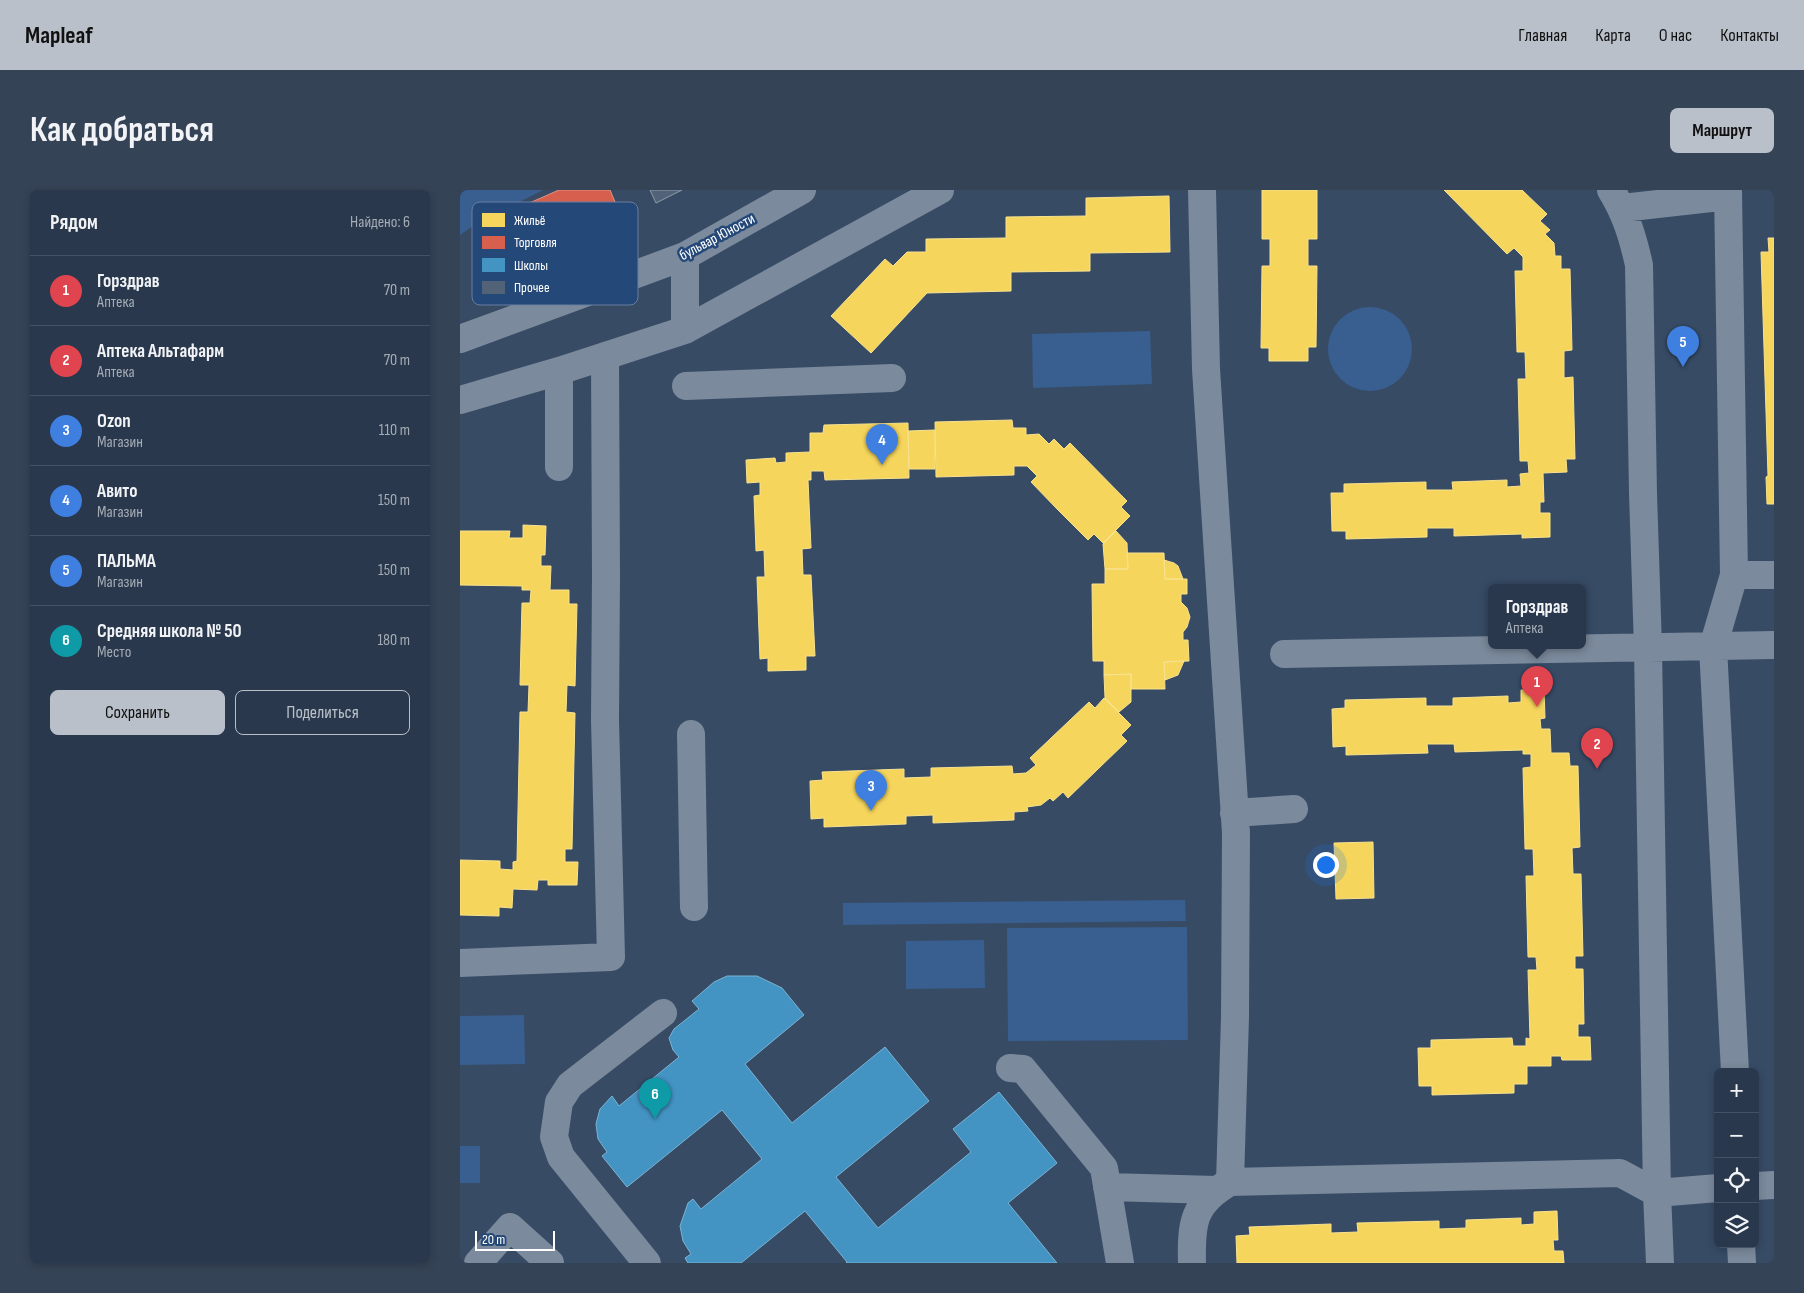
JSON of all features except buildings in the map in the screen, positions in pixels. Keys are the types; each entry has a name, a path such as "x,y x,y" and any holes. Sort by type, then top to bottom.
{"street":[{"name":"бульвар Юности","path":"638,273 685,256 802,190"},
{"path":"460,400 559,371 685,330 940,190"},
{"path":"1192,1263 1191,1238 1195,1218 1203,1203 1223,1186 1236,1017 1236,834 1206,369 1202,190"},
{"path":"1660,1263 1657,1193 1648,648 1639,265 1633,237 1617,199 1711,198 1722,190"},
{"path":"1728,190 1734,575 1713,647 1735,1068"},
{"path":"685,256 685,330"},
{"name":"бульвар Юности","path":"460,339 552,305"},
{"path":"460,963 611,957 605,720 604,356"},
{"path":"559,371 559,467"},
{"path":"686,386 892,378"},
{"path":"1734,575 1774,575"},
{"path":"1284,654 1774,645"},
{"path":"691,734 694,907"},
{"path":"1234,814 1294,809"},
{"path":"647,1263 561,1157 554,1137 559,1102 570,1085 662,1013"},
{"path":"1010,1068 1023,1069 1104,1168 1120,1263"},
{"path":"1107,1187 1223,1186 1620,1173 1657,1193 1714,1188"},
{"path":"1759,1186 1774,1186"},
{"path":"478,1263 510,1227 550,1263"},
{"path":"1741,1248 1742,1263"}],"shaded area":[{"path":"460,190 543,190 519,202 472,202 472,227 460,235"},
{"path":"1370,307 1386,310 1400,319 1409,333 1412,349 1409,365 1400,379 1386,388 1370,391 1354,388 1340,379 1331,365 1328,349 1331,333 1340,319 1354,310"},
{"path":"1150,331 1152,384 1033,388 1032,334"},
{"path":"1185,900 1186,921 843,925 843,903"},
{"path":"1187,927 1188,1040 1008,1041 1007,928"},
{"path":"984,940 985,988 906,989 906,941"},
{"path":"524,1015 525,1064 460,1065 460,1016"},
{"path":"460,1146 480,1146 480,1183 460,1183"}],"place":[{"name":"ПАЛЬМА","path":"1683,367"},
{"name":"Авито","path":"882,465"},
{"name":"Горздрав","path":"1537,707"},
{"name":"Аптека Альтафарм","path":"1597,769"},
{"name":"Ozon","path":"871,811"},
{"name":"Средняя школа № 50","path":"655,1119"}]}
